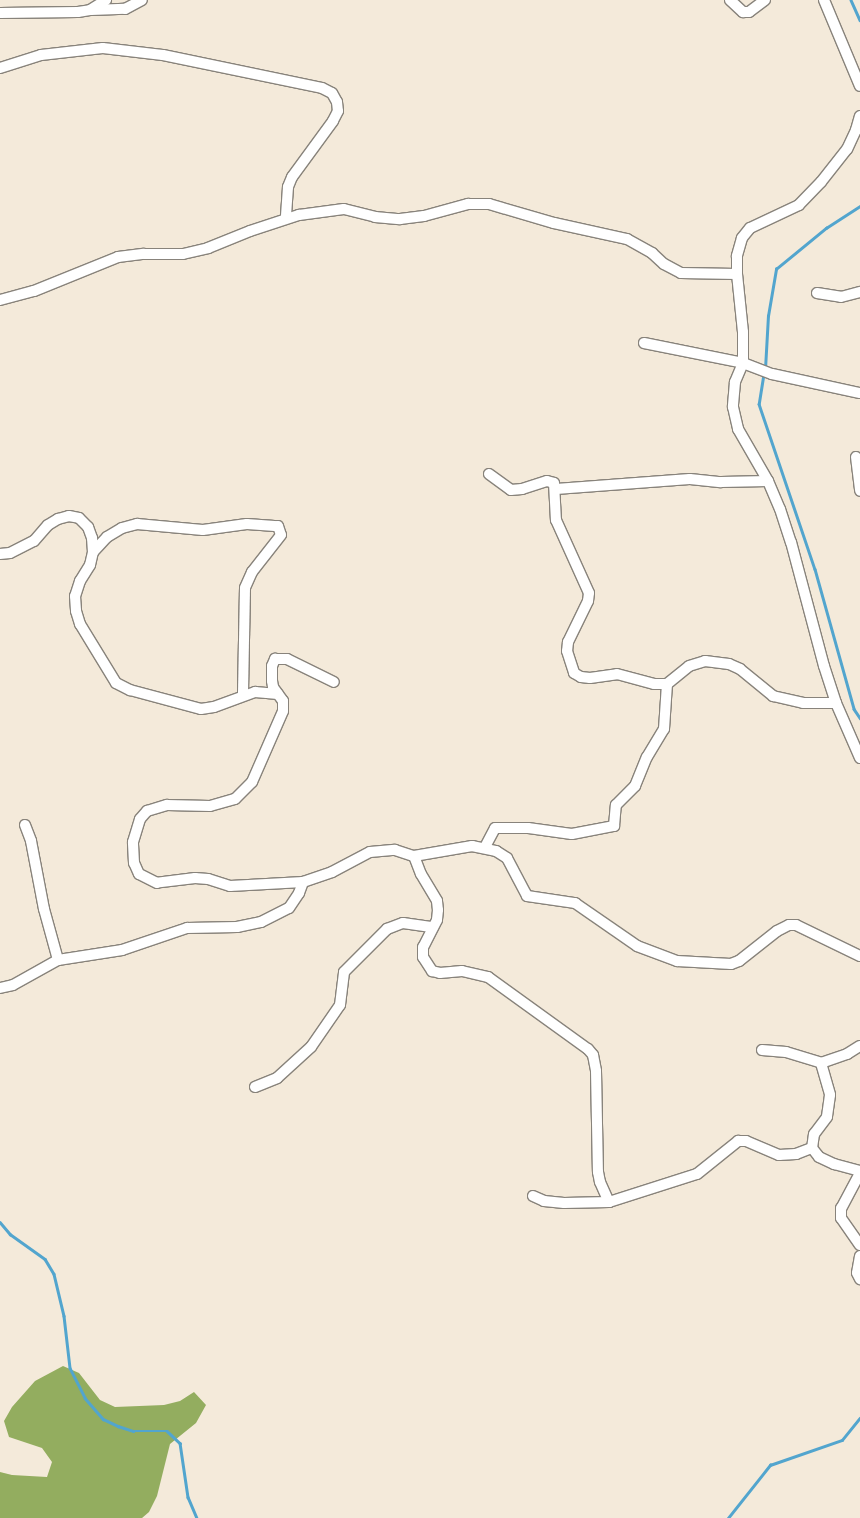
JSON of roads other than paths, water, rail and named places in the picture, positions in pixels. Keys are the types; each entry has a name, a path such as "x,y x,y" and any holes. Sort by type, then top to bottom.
{"street":[{"path":"90,10 106,0"},
{"path":"0,13 62,14 125,8 142,0"},
{"path":"730,0 743,12 749,12 765,0"},
{"path":"824,0 860,86"},
{"path":"0,68 41,55 103,48 163,55 322,88 332,93 337,102 338,111 333,121 292,177 288,187 286,218"},
{"path":"860,116 847,149 821,182 799,205 750,228 742,238 737,256 737,274 743,332 743,362 735,382 733,407 738,429 768,481 791,542 824,666 836,703 860,758"},
{"path":"0,300 34,291 118,257 144,254 184,254 208,248 286,218 320,211 344,210 375,217 400,219 424,216 468,204 489,204 554,223 627,239 652,253 672,270 681,273 737,274"},
{"path":"817,293 841,296 860,292"},
{"path":"644,343 743,362 772,374 860,392"},
{"path":"856,457 860,490"},
{"path":"489,474 511,490 522,489 547,481 554,483 556,489 556,520 588,593 588,601 568,642 567,651 574,673 581,677 590,678 617,674 654,684 667,684 690,666 705,661 718,662 740,669 773,696 803,703 836,703"},
{"path":"556,489 690,479 721,482 768,481"},
{"path":"0,554 22,548 34,540 58,518 69,516 79,518 88,527 92,538 93,552 90,565 80,581 75,596 76,611 80,624 116,683 130,690 202,709 214,707 255,692 278,694"},
{"path":"93,552 107,536 122,528 137,524 203,530 247,524 278,526 281,535 252,572 246,583 243,695"},
{"path":"334,682 287,659 278,658 272,661 273,687 283,701 282,712 257,774 235,799 210,806 167,805 147,811 140,819 133,852 134,864 139,874 157,883 195,878 208,879 230,886 302,882 332,872 370,852 396,850 414,856 461,846 485,847 507,858 527,896 575,903 637,946 677,961 730,964 739,961 776,931 789,924 796,925 860,956"},
{"path":"485,847 495,828 528,828 572,834 614,826 616,805 635,786 647,757 664,729 667,684"},
{"path":"25,825 31,841 44,909 58,960"},
{"path":"414,856 421,874 437,901 438,915 423,948 424,957 432,971 440,973 476,972 488,978 588,1049 593,1055 596,1072 598,1172 600,1182 609,1202"},
{"path":"0,988 13,985 58,960 122,950 187,928 237,927 261,922 289,908 299,893 302,882"},
{"path":"255,1087 277,1078 295,1064 340,1005 344,972 388,929 403,923 433,927"},
{"path":"762,1050 786,1052 821,1062 847,1054 860,1046"},
{"path":"821,1062 830,1095 826,1117 814,1134 812,1148 819,1157 860,1172 841,1208 841,1218 860,1245"},
{"path":"533,1196 544,1201 564,1203 609,1202 697,1174 738,1141 746,1141 779,1154 796,1154 812,1148"},
{"path":"860,1256 857,1273 860,1279"}],"waterway":[{"path":"851,0 860,20"},
{"path":"765,369 768,316 776,269 826,228 860,206"},
{"path":"764,374 759,404 815,569 854,709 860,718"},
{"path":"0,1222 10,1234 45,1259 54,1274 64,1316 70,1368 85,1398 103,1419 133,1431 167,1431 180,1443 188,1497 197,1518"},
{"path":"728,1518 770,1465 842,1440 860,1418"}]}
